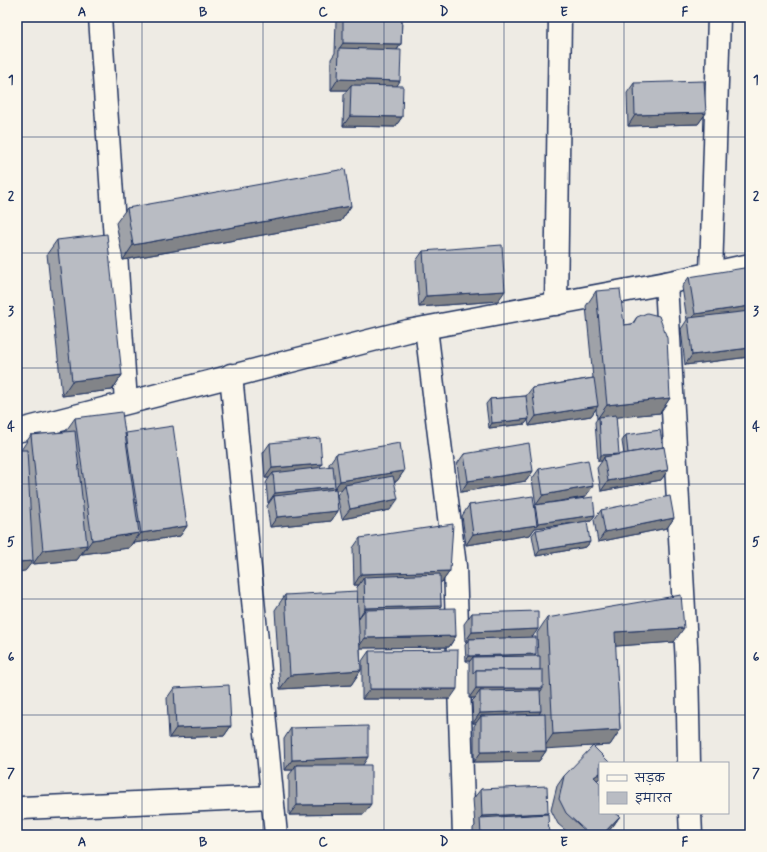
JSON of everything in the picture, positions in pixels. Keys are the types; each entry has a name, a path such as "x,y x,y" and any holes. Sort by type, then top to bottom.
{"street":[{"path":"100,17 126,402"},
{"path":"556,304 560,17"},
{"path":"711,274 719,17"},
{"path":"17,431 231,375 408,331 666,283 750,265"},
{"path":"666,283 687,664 689,762"},
{"path":"426,328 455,566 464,835"},
{"path":"231,375 276,835"},
{"path":"22,808 272,797"},
{"path":"690,814 691,835"}],"building":[{"path":"343,17 402,17 401,44 343,43"},
{"path":"339,48 401,50 400,81 338,79"},
{"path":"704,81 706,113 635,115 634,83"},
{"path":"351,85 403,86 402,117 350,116"},
{"path":"345,169 351,206 133,245 127,208"},
{"path":"107,234 122,375 72,381 57,240"},
{"path":"502,245 505,291 426,296 423,251"},
{"path":"750,267 750,306 695,314 689,277"},
{"path":"620,289 624,325 633,324 637,317 647,313 659,316 667,338 670,398 607,405 596,291"},
{"path":"750,311 750,348 692,355 688,318"},
{"path":"594,378 598,406 536,416 532,388"},
{"path":"526,396 529,419 492,423 490,399"},
{"path":"122,412 139,533 92,540 75,418"},
{"path":"616,415 619,454 601,455 599,417"},
{"path":"173,426 187,526 141,533 126,433"},
{"path":"660,430 663,447 628,453 626,435"},
{"path":"75,431 87,545 43,550 31,435"},
{"path":"320,438 322,464 272,468 270,443"},
{"path":"400,443 404,471 340,481 336,454"},
{"path":"529,443 533,471 468,481 464,454"},
{"path":"664,447 668,470 608,481 604,457"},
{"path":"17,450 27,450 33,561 17,562"},
{"path":"588,460 593,486 543,495 539,469"},
{"path":"333,466 335,487 275,493 273,473"},
{"path":"393,476 398,499 350,509 345,485"},
{"path":"336,489 338,511 277,517 274,496"},
{"path":"533,496 537,525 473,534 469,505"},
{"path":"670,496 674,518 605,532 601,510"},
{"path":"593,497 595,515 538,523 535,505"},
{"path":"587,521 590,542 540,550 536,530"},
{"path":"453,524 450,571 361,574 360,538"},
{"path":"440,574 441,606 365,608 364,577"},
{"path":"357,591 361,670 290,675 285,595"},
{"path":"681,595 684,628 615,632 620,730 553,734 547,618"},
{"path":"455,608 456,636 365,638 365,610"},
{"path":"538,611 538,629 472,632 472,613"},
{"path":"536,637 536,654 469,656 469,639"},
{"path":"458,650 457,689 370,689 369,651"},
{"path":"540,656 540,670 476,670 473,674 473,657"},
{"path":"476,670 543,670 543,688 476,688"},
{"path":"229,685 231,726 176,728 174,688"},
{"path":"540,690 541,711 480,713 480,691"},
{"path":"545,714 546,751 481,752 481,716"},
{"path":"368,726 368,757 292,760 291,728"},
{"path":"593,746 609,762 599,762 599,774 594,777 599,782 599,814 617,814 620,816 602,835 590,835 566,813 559,799 564,776"},
{"path":"296,765 371,765 371,804 297,805"},
{"path":"547,786 548,813 482,816 481,789"},
{"path":"548,814 549,835 481,835 480,818"}]}
